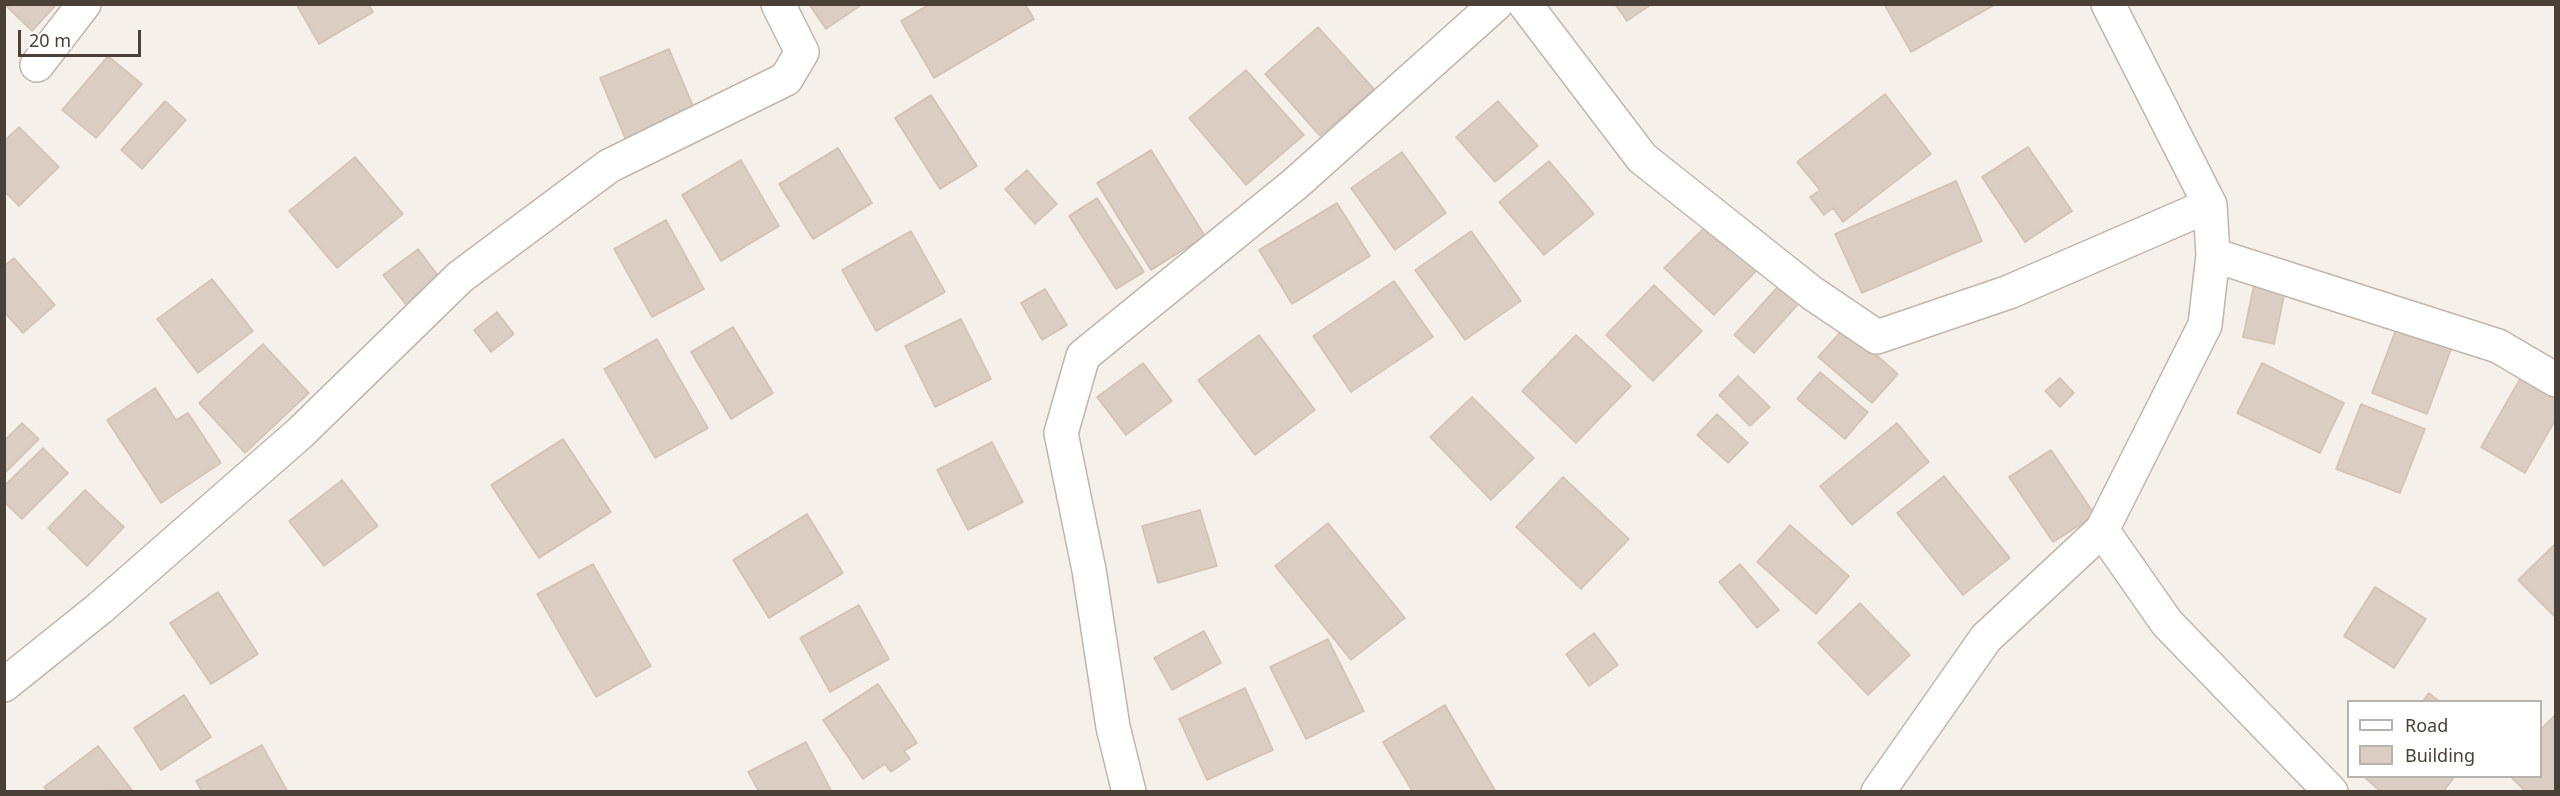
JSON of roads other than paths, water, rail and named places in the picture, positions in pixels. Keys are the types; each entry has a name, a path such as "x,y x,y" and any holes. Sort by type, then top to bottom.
{"street":[{"path":"37,65 84,4"},
{"path":"4,685 100,608 300,433 460,277 609,166 786,79 802,52 778,4"},
{"path":"1129,792 1113,727 1089,570 1061,433 1083,356 1295,184 1496,4"},
{"path":"1525,4 1642,158 1812,293 1877,337 2009,292 2210,205"},
{"path":"1878,792 1986,638 2102,530 2205,325 2213,255 2210,205 2108,4"},
{"path":"2213,255 2498,346 2556,380"},
{"path":"2102,530 2167,623 2331,792"}]}
